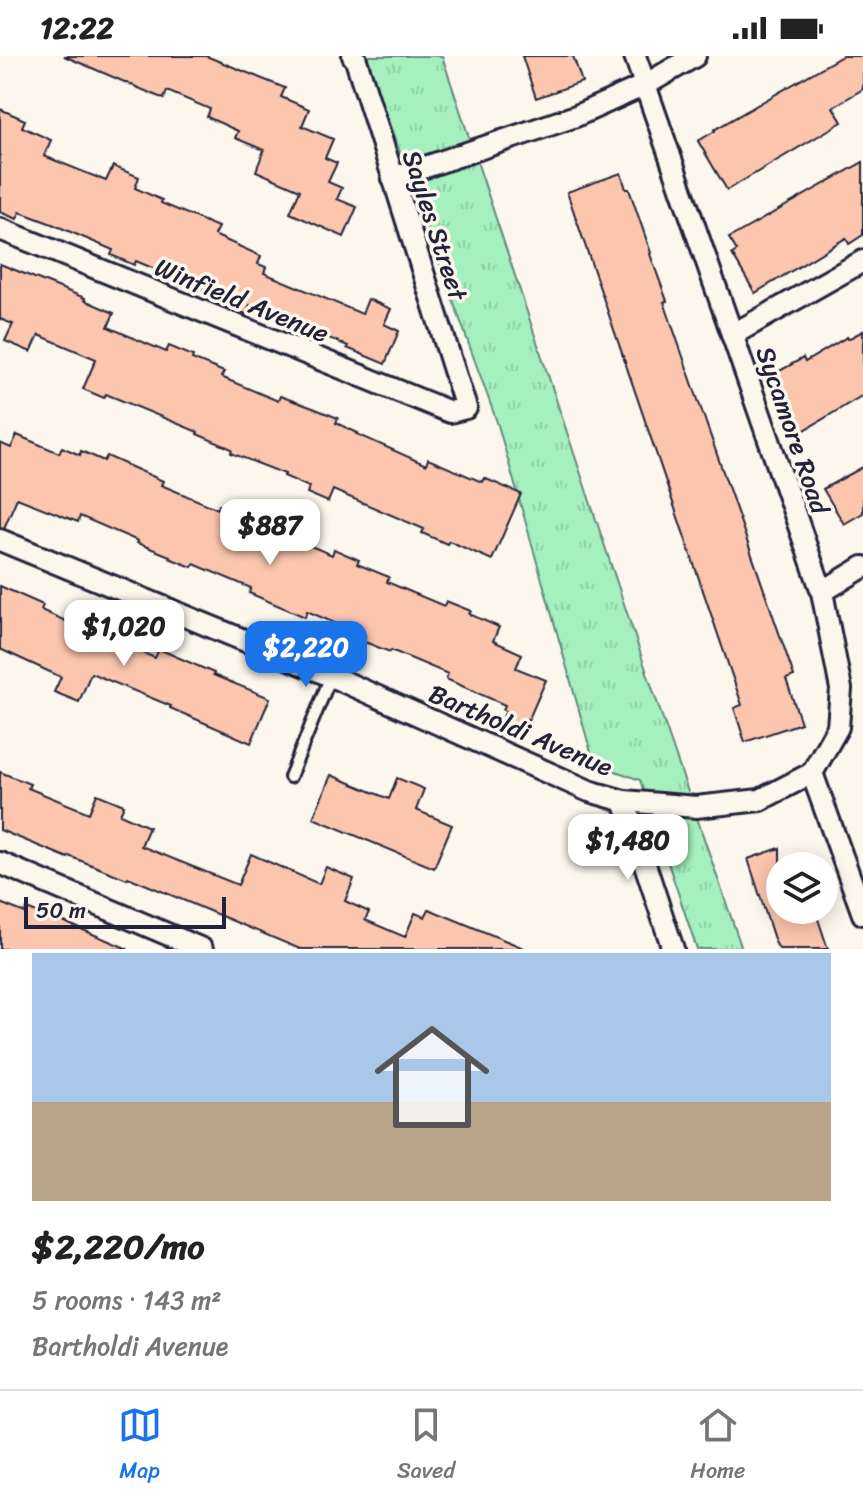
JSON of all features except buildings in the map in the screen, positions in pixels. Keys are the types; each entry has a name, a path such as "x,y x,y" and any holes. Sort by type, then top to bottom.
{"street":[{"name":"Sayles Street","path":"354,56 466,408"},
{"name":"Sycamore Road","path":"635,56 822,592 841,689 838,727 812,773"},
{"path":"393,178 576,116 645,85 695,56"},
{"name":"Winfield Avenue","path":"0,229 450,412 466,408"},
{"path":"732,335 863,261"},
{"name":"Bartholdi Avenue","path":"0,540 331,676 589,791 624,801"},
{"path":"822,592 863,567"},
{"path":"673,949 624,801 696,807 760,800 812,773 863,914"},
{"path":"0,863 202,949"}],"lane":[{"path":"290,777 331,676"}],"green space":[{"path":"365,56 442,56 742,949 697,949 640,780 594,763 498,425"}]}
